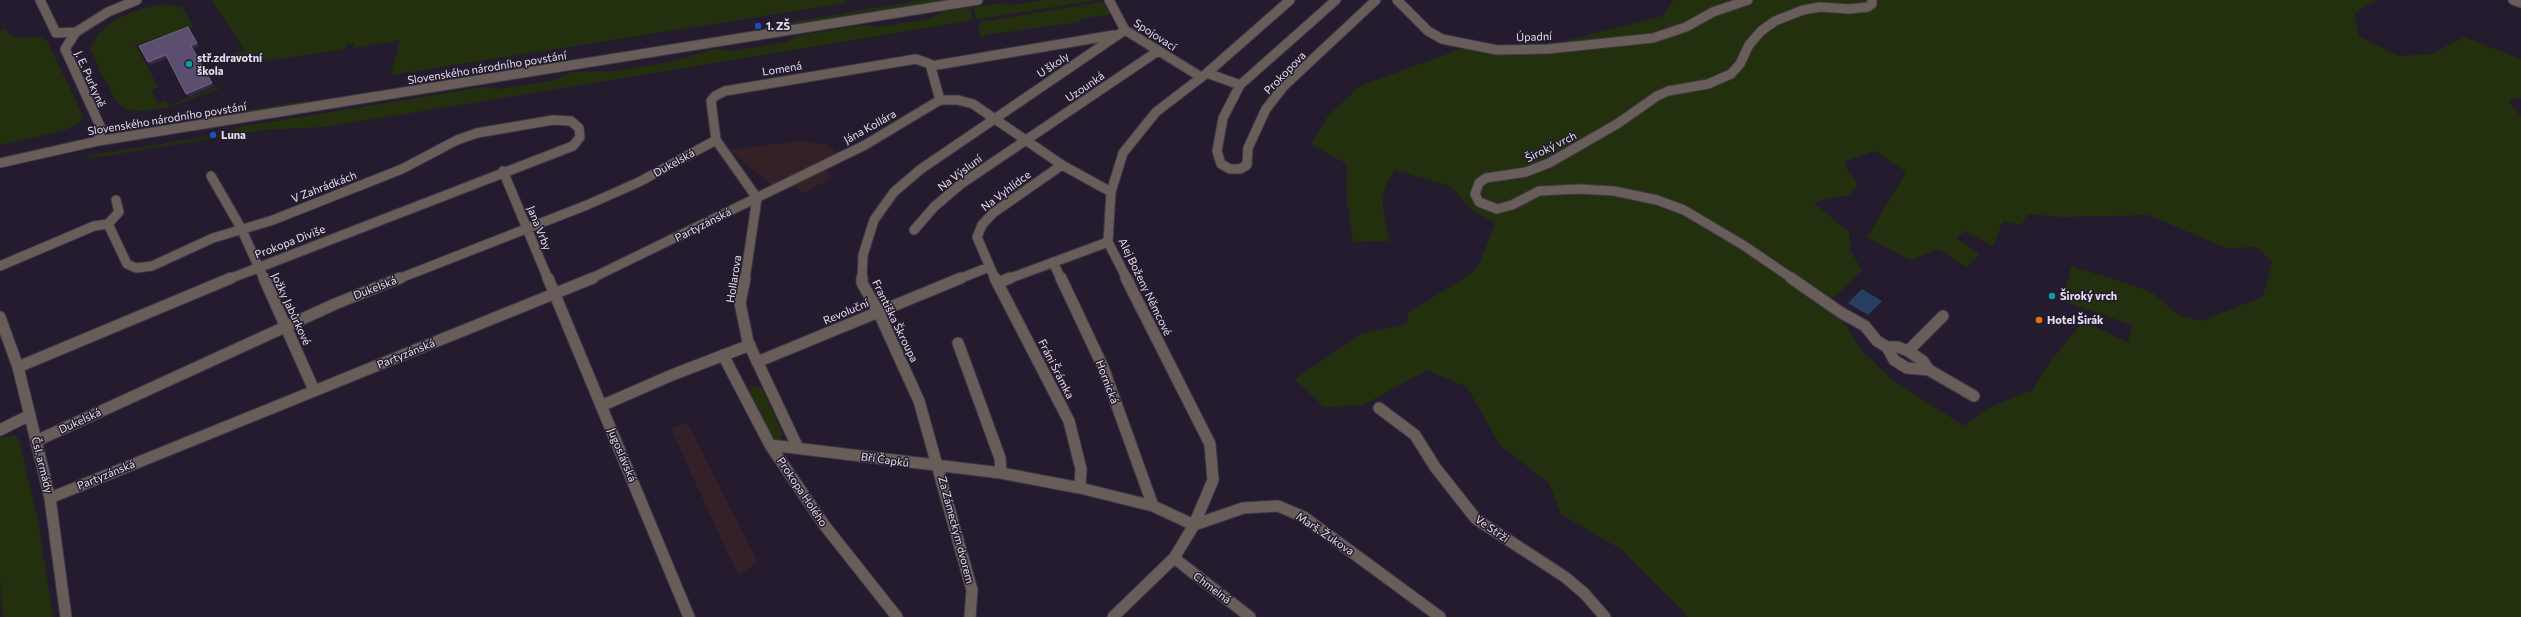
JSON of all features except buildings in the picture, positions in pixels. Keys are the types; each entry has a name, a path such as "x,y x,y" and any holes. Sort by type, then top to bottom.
{"street":[{"name":"J. E. Purkyně","path":"40,0 65,49 100,128 98,141"},
{"name":"J. E. Purkyně","path":"65,49 76,32 108,12 137,0"},
{"name":"Slovenského národního povstání","path":"0,163 24,156 98,141 246,119 978,0"},
{"name":"Spojovací","path":"1109,0 1121,32 1204,75"},
{"name":"Alej Boženy Němcové","path":"1113,617 1132,601 1174,558 1194,524 1213,480 1210,444 1108,242 1111,192 1119,164 1139,131 1156,112 1204,75 1290,0"},
{"name":"Prokopova","path":"1336,0 1240,85 1223,118 1217,151 1221,164 1230,169 1240,169 1247,165 1248,148 1266,109 1284,86 1376,0"},
{"name":"Úpadní","path":"1397,0 1428,31 1442,39 1470,46 1497,50 1548,48 1653,38 1686,27 1713,12 1748,0"},
{"name":"Široký vrch","path":"1872,0 1872,4 1868,8 1849,9 1820,7 1803,10 1775,21 1761,31 1749,45 1740,64 1731,74 1708,84 1668,91 1657,96 1617,124 1549,163 1526,172 1486,178 1474,190 1479,202 1497,209 1512,205 1539,191 1580,189 1656,200 1684,210 1743,245 1840,312 1865,326 1877,341 1888,347 1898,347 1908,352 1922,361 1929,370 1974,396"},
{"path":"2513,0 2521,4"},
{"name":"J. E. Purkyně","path":"56,33 76,32"},
{"path":"1111,192 1062,165 973,104 958,100 940,100 931,66 1121,32"},
{"name":"U školy","path":"993,118 1121,32"},
{"path":"1070,42 1083,46 1090,53"},
{"name":"Uzounká","path":"1025,141 1158,51"},
{"name":"Lomená","path":"757,198 716,140 711,101 715,96 725,91 916,59 924,60 931,66"},
{"path":"1204,75 1240,85"},
{"name":"Jána Kollára","path":"757,198 865,145 940,100"},
{"name":"Františka Škroupa","path":"939,467 919,401 878,311 862,283 863,254 874,220 894,192 921,169 993,118"},
{"name":"V Zahrádkách","path":"108,224 127,264 136,268 152,266 241,228 273,220 402,169 457,140 477,133 553,120 571,121 579,128 580,133 580,137 573,146"},
{"name":"Dukelská","path":"36,441 286,325 335,304 527,229 639,182 716,140"},
{"name":"Na Výsluní","path":"914,230 934,207 961,184 1025,141"},
{"name":"Prokopa Diviše","path":"18,367 259,267 503,171 573,146"},
{"path":"0,158 24,156"},
{"path":"0,171 24,156"},
{"name":"Na Vyhlídce","path":"989,267 977,237 982,225 993,214 1062,165"},
{"name":"Jana Vrby","path":"503,171 553,294"},
{"name":"Jožky Jabůrkové","path":"211,176 241,228 314,390"},
{"name":"Partyzánská","path":"50,498 611,271 757,198"},
{"name":"Hollarova","path":"757,198 750,252 740,303 750,345 757,362"},
{"path":"0,266 94,226 108,224 119,212 116,200"},
{"path":"998,283 1108,242"},
{"name":"Hornická","path":"1053,262 1103,367 1153,506"},
{"name":"Revoluční","path":"757,362 878,311 989,267"},
{"name":"Fráni Šrámka","path":"989,267 1069,421 1081,469 1080,488"},
{"name":"Jugoslávská","path":"553,294 689,617"},
{"path":"1908,352 1943,316"},
{"name":"Čsl. armády","path":"0,317 18,367 50,498 66,617"},
{"path":"958,343 1000,458 1001,473"},
{"path":"601,406 672,375 750,345"},
{"name":"Široký vrch","path":"1888,347 1894,360 1906,368 1929,370"},
{"name":"Prokopa Holého","path":"724,355 770,445 825,526 897,617"},
{"name":"Prokopa Holého","path":"757,362 798,448"},
{"name":"Ve Strži","path":"1379,408 1415,435 1435,467 1476,519 1565,578 1584,593 1605,617"},
{"path":"0,430 30,415"},
{"name":"Bří Čapků","path":"770,445 939,467 1001,473 1080,488 1153,506 1194,524"},
{"name":"Za Zámeckým dvorem","path":"939,467 972,590 970,617"},
{"name":"Marš. Žukova","path":"1194,524 1243,508 1278,506 1304,517 1440,617"},
{"name":"Chmelná","path":"1174,558 1250,617"}],"shaded area":[{"path":"800,141 828,145 840,160 825,169 831,178 803,193 793,184 778,190 729,150"},
{"path":"687,422 758,563 738,575 671,429"}],"green space":[{"path":"212,0 846,0 846,3 391,75 400,40 353,48 354,43 347,44 346,49 258,62 239,59 233,53 245,51"},
{"path":"921,0 945,0 794,25 786,23"},
{"path":"1042,0 1097,0 980,19 976,18 974,7 1003,3 1012,5"},
{"path":"1674,0 2377,0 2354,13 2359,36 2398,56 2432,54 2464,37 2521,59 2521,98 2508,100 2521,117 2521,617 1688,617 1622,550 1561,514 1549,483 1500,445 1467,387 1427,370 1363,405 1324,407 1295,379 1361,334 1407,324 1408,313 1471,274 1479,265 1495,223 1473,211 1450,186 1395,170 1387,183 1383,196 1383,208 1389,241 1353,242 1347,202 1347,164 1311,144 1328,116 1360,86 1461,49 1494,53 1527,54 1560,42 1663,16","holes":["1875,151 1906,172 1867,237 1910,260 1939,249 1966,267 1979,254 1956,238 1965,231 1993,246 2003,221 2021,225 2028,214 2062,217 2148,215 2227,248 2256,247 2272,262 2263,297 2201,321 2180,316 2155,295 2141,288 2071,266 2063,301 2132,325 2128,343 2084,321 2050,361 2033,390 1990,407 1964,426 1892,380 1862,351 1830,301 1862,270 1851,252 1849,232 1813,202 1849,195 1858,183 1848,171 1845,161"]},
{"path":"1101,2 1105,3 1110,14 1080,19 1079,22 985,35 981,39 978,25 981,22"},
{"path":"165,4 182,7 194,28 164,39 161,36 134,46 137,47 158,87 151,90 155,96 150,98 155,97 158,104 165,101 168,106 218,86 219,89 167,108 142,111 126,109 117,102 101,72 97,72 100,69 91,50 92,44 102,30 120,17 145,8"},
{"path":"970,7 972,19 969,21 325,127 263,130 92,158 87,156 222,134 240,127 484,87 499,89 556,80 572,72 614,71 670,62 715,49 732,51 787,42 796,36 864,25 879,27 932,18 945,11"},
{"path":"5,29 12,37 39,37 47,41 83,116 74,126 62,131 0,145 0,31"},
{"path":"308,100 308,103 244,114 229,113"},
{"path":"752,386 762,388 783,435 780,441 774,439 749,396"},
{"path":"15,435 19,440 38,521 53,617 3,617 0,578 0,438"}],"water":[{"path":"1862,289 1882,301 1868,315 1848,303"}],"place":[{"name":"1. ZŠ","path":"758,26"},
{"name":"stř.zdravotní škola","path":"189,64"},
{"name":"Luna","path":"213,135"},
{"name":"Široký vrch","path":"2052,296"},
{"name":"Hotel Širák","path":"2039,320"}]}
